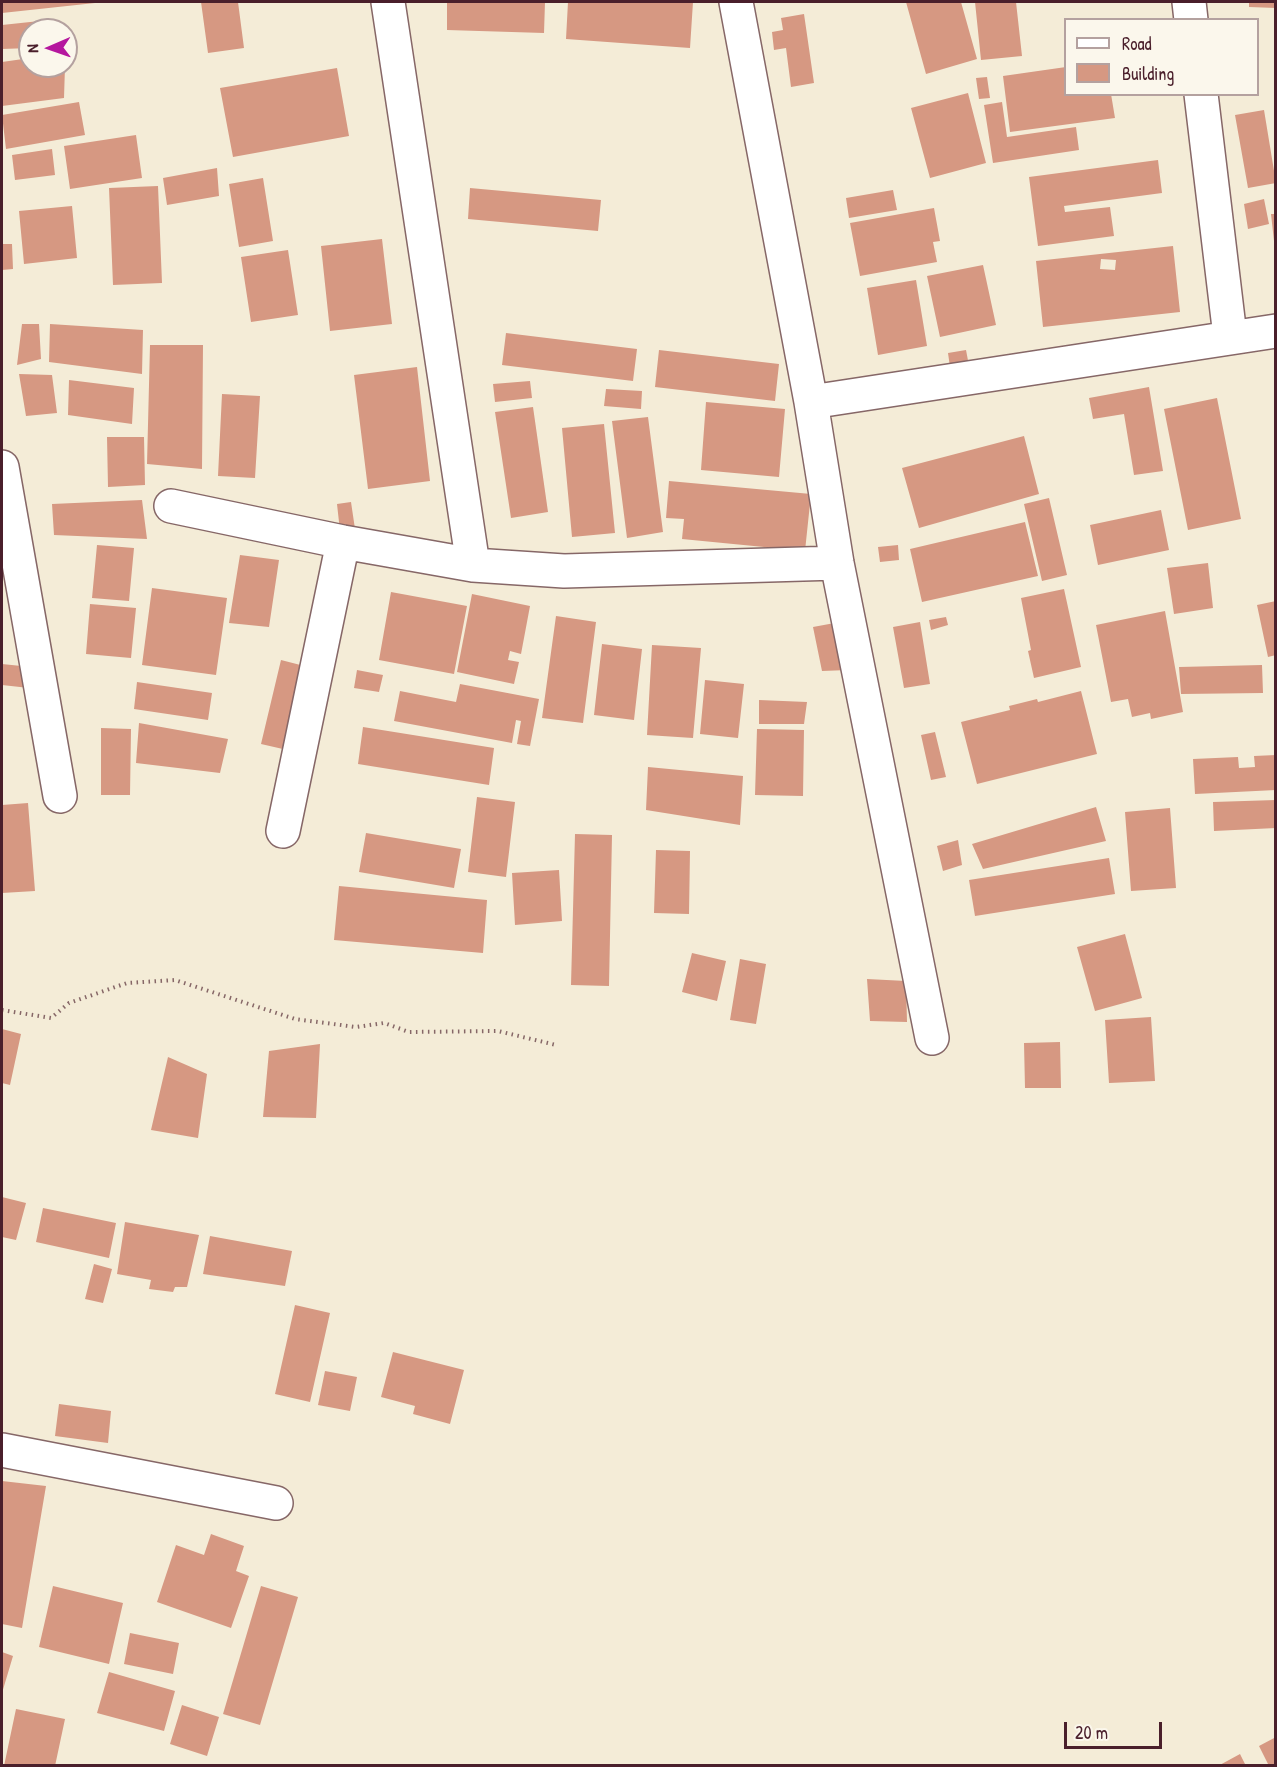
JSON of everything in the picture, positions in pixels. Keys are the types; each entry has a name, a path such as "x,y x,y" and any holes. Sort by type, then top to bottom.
{"street":[{"path":"388,2 473,565"},
{"path":"736,2 812,402 837,563 932,1038"},
{"path":"1189,2 1191,18"},
{"path":"1200,96 1230,336"},
{"path":"812,402 1230,336 1275,331"},
{"path":"2,466 60,796"},
{"path":"171,506 343,542 473,565 564,570 837,563"},
{"path":"283,831 343,542"},
{"path":"2,1450 276,1503"}],"path":[{"path":"2,1011 51,1018 69,1003 127,982 175,980 295,1019 356,1028 384,1023 408,1032 498,1031 556,1045"}],"building":[{"path":"2,2 95,2 95,3 2,13"},
{"path":"201,2 238,2 244,48 208,53"},
{"path":"447,2 545,2 544,33 447,30"},
{"path":"568,2 693,2 690,48 566,39"},
{"path":"906,2 961,2 977,59 926,74"},
{"path":"975,2 1016,2 1022,56 981,60"},
{"path":"1249,2 1276,2 1276,8 1249,7"},
{"path":"804,14 814,83 791,87 786,48 774,50 772,32 783,30 781,18"},
{"path":"18,23 18,48 2,49 2,25"},
{"path":"18,60 18,78 65,78 64,98 2,106 2,62"},
{"path":"1064,67 1064,96 1111,96 1115,118 1010,132 1003,76"},
{"path":"337,68 349,136 233,157 220,88"},
{"path":"987,77 990,98 979,99 976,78"},
{"path":"968,93 986,163 930,178 911,108"},
{"path":"79,102 85,135 6,149 2,115"},
{"path":"1002,102 1007,137 1076,127 1079,150 993,163 984,105"},
{"path":"1264,110 1276,183 1248,188 1235,115"},
{"path":"136,135 142,178 70,189 64,146"},
{"path":"52,149 55,175 15,180 12,155"},
{"path":"1158,160 1162,193 1064,206 1065,212 1110,207 1114,236 1038,246 1029,177"},
{"path":"217,168 219,196 167,205 163,178"},
{"path":"263,178 273,241 239,247 229,184"},
{"path":"158,186 162,283 113,285 109,188"},
{"path":"470,188 601,200 598,231 468,219"},
{"path":"893,190 897,210 849,218 846,198"},
{"path":"1264,199 1269,224 1248,229 1244,204"},
{"path":"72,206 77,258 24,264 19,211"},
{"path":"934,208 940,241 933,242 937,262 860,276 850,223"},
{"path":"1271,214 1276,214 1276,241 1274,241"},
{"path":"382,239 392,324 330,331 321,246"},
{"path":"2,244 12,244 13,269 2,270"},
{"path":"1173,246 1180,312 1043,327 1036,261","holes":["1101,259 1116,260 1115,270 1100,269"]},
{"path":"288,250 298,315 251,322 241,257"},
{"path":"983,265 996,325 940,337 927,276"},
{"path":"916,280 927,346 878,355 867,288"},
{"path":"22,324 39,324 41,359 17,365"},
{"path":"50,324 143,330 142,374 49,362"},
{"path":"506,333 637,349 633,381 502,365"},
{"path":"150,345 203,345 202,469 147,464"},
{"path":"659,350 779,364 775,401 655,387"},
{"path":"966,350 970,371 951,374 948,353"},
{"path":"417,367 430,481 368,489 354,375"},
{"path":"19,374 52,375 57,413 26,416"},
{"path":"69,380 134,388 132,424 68,415"},
{"path":"530,381 532,398 495,402 493,384"},
{"path":"1149,387 1163,471 1134,475 1124,414 1093,419 1089,398"},
{"path":"606,389 642,391 641,409 604,406"},
{"path":"222,394 260,396 255,478 218,476"},
{"path":"1217,398 1241,519 1188,530 1164,409"},
{"path":"706,402 785,409 779,477 701,470"},
{"path":"533,407 548,512 511,518 495,412"},
{"path":"648,417 663,532 627,538 612,421"},
{"path":"604,424 615,533 572,537 562,428"},
{"path":"1024,436 1039,494 919,528 902,468"},
{"path":"107,437 144,437 145,485 108,487"},
{"path":"669,481 811,494 805,551 682,539 684,519 666,518"},
{"path":"1049,498 1067,575 1042,581 1024,504"},
{"path":"142,500 147,539 54,535 52,504"},
{"path":"351,502 355,529 340,531 337,504"},
{"path":"1161,510 1169,550 1098,565 1090,525"},
{"path":"1025,522 1038,576 922,602 910,549"},
{"path":"97,545 134,548 129,601 92,598"},
{"path":"898,545 899,560 880,562 878,547"},
{"path":"240,555 279,560 269,627 229,623"},
{"path":"1208,563 1213,608 1174,614 1167,568"},
{"path":"152,588 227,598 216,675 142,665"},
{"path":"1064,589 1081,667 1034,678 1021,598"},
{"path":"391,592 467,606 454,674 379,660"},
{"path":"472,594 530,606 521,654 510,651 508,660 519,662 514,684 457,672"},
{"path":"1276,601 1276,655 1268,657 1257,605"},
{"path":"90,604 136,608 131,658 86,654"},
{"path":"1165,611 1183,712 1151,719 1150,713 1132,717 1128,699 1111,702 1096,625"},
{"path":"556,616 596,622 583,723 542,718"},
{"path":"946,617 948,625 931,630 929,620"},
{"path":"840,622 848,670 822,671 813,627"},
{"path":"920,622 930,684 904,688 893,627"},
{"path":"602,644 642,649 634,720 594,715"},
{"path":"652,645 701,648 693,738 647,735"},
{"path":"281,660 316,669 296,752 261,744"},
{"path":"2,664 31,667 29,688 2,685"},
{"path":"1262,665 1263,693 1181,694 1179,667"},
{"path":"357,670 383,675 379,692 354,688"},
{"path":"705,680 744,684 738,738 700,734"},
{"path":"137,682 212,693 208,720 134,709"},
{"path":"460,684 539,699 530,746 517,744 521,721 516,720 512,743 394,721 400,691 456,702"},
{"path":"1081,691 1097,754 977,784 961,722 1010,710 1009,706 1037,699 1038,702"},
{"path":"759,700 807,702 804,724 759,724"},
{"path":"139,723 228,739 220,773 136,763"},
{"path":"363,727 494,748 489,785 358,764"},
{"path":"101,728 131,729 130,795 101,795"},
{"path":"757,729 804,730 803,796 755,795"},
{"path":"935,732 946,777 931,780 921,735"},
{"path":"1276,755 1276,790 1195,794 1193,759 1238,757 1239,768 1255,767 1254,756"},
{"path":"648,767 743,776 740,825 646,810"},
{"path":"477,797 515,802 506,877 468,872"},
{"path":"1276,800 1276,828 1214,831 1213,802"},
{"path":"28,803 35,891 2,893 2,805"},
{"path":"1096,807 1106,841 983,869 972,844"},
{"path":"1170,808 1176,888 1131,891 1125,812"},
{"path":"366,833 461,849 454,888 359,872"},
{"path":"575,834 612,835 609,986 571,985"},
{"path":"958,840 962,865 943,871 937,846"},
{"path":"656,850 690,851 689,914 654,913"},
{"path":"1109,858 1115,894 975,916 969,880"},
{"path":"559,870 562,921 515,925 512,873"},
{"path":"339,886 487,900 483,953 334,940"},
{"path":"1125,934 1142,998 1095,1011 1077,947"},
{"path":"692,953 726,961 717,1001 682,992"},
{"path":"740,959 766,964 756,1024 730,1020"},
{"path":"867,979 906,981 907,1022 870,1021"},
{"path":"1151,1017 1155,1081 1109,1083 1105,1020"},
{"path":"2,1029 21,1034 10,1085 2,1083"},
{"path":"1060,1042 1061,1088 1025,1088 1024,1043"},
{"path":"320,1044 316,1118 263,1117 269,1051"},
{"path":"168,1057 207,1074 198,1138 151,1130"},
{"path":"2,1197 26,1203 16,1240 2,1237"},
{"path":"43,1208 116,1223 109,1258 36,1242"},
{"path":"125,1222 199,1235 187,1287 175,1287 173,1292 149,1289 151,1280 117,1274"},
{"path":"210,1236 292,1251 285,1286 203,1274"},
{"path":"94,1264 112,1269 103,1303 85,1299"},
{"path":"295,1305 330,1313 310,1402 275,1394"},
{"path":"393,1352 464,1370 450,1424 413,1414 415,1406 381,1397"},
{"path":"325,1371 357,1377 350,1411 318,1405"},
{"path":"59,1404 111,1411 108,1443 55,1436"},
{"path":"2,1481 46,1486 22,1628 2,1624"},
{"path":"211,1534 244,1546 236,1571 249,1576 231,1628 157,1602 176,1545 204,1555"},
{"path":"53,1586 123,1603 109,1664 39,1647"},
{"path":"261,1586 298,1597 260,1725 223,1714"},
{"path":"130,1633 179,1643 173,1674 124,1664"},
{"path":"2,1652 13,1656 2,1693"},
{"path":"109,1672 175,1691 164,1731 97,1713"},
{"path":"182,1705 219,1717 207,1756 170,1744"},
{"path":"16,1709 65,1719 55,1766 4,1766"},
{"path":"1276,1737 1276,1766 1269,1766 1259,1746"},
{"path":"1240,1754 1246,1766 1218,1766"}]}
